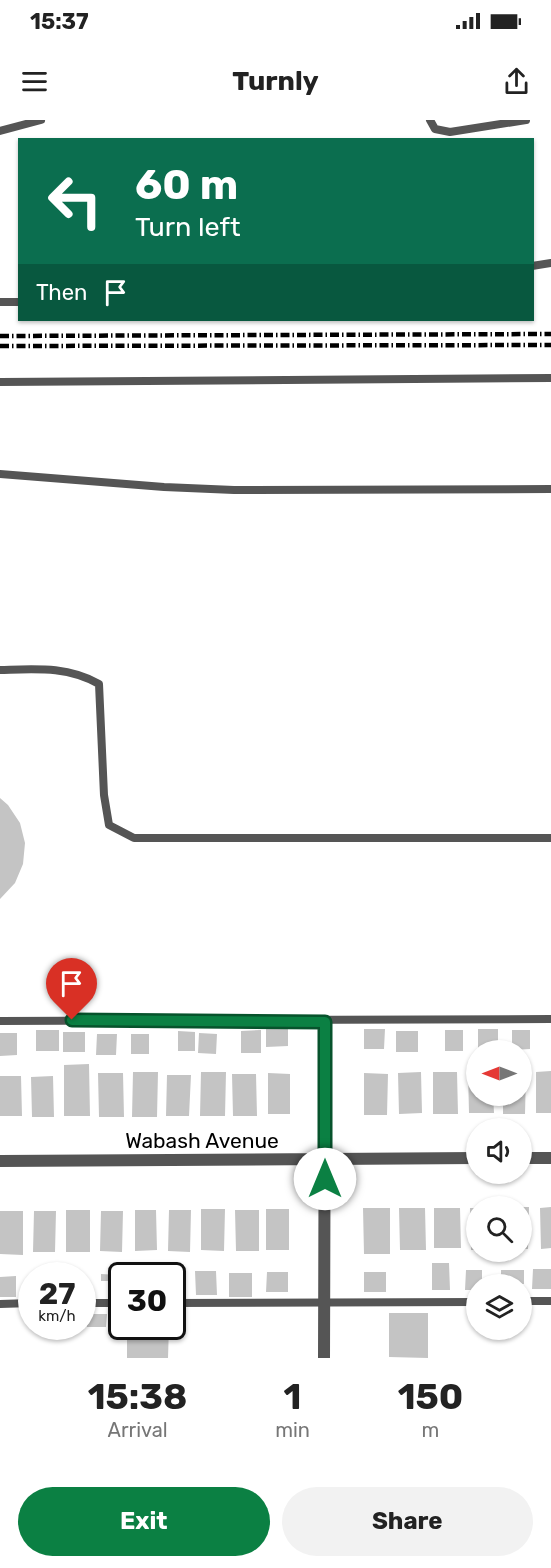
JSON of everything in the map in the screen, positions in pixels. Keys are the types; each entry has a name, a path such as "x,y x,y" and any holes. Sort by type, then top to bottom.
{"street":[{"path":"324,1358 325,1022"},
{"name":"Wabash Avenue","path":"0,1161 466,1158"},
{"path":"532,1158 551,1158"}],"lane":[{"path":"0,131 41,120"},
{"path":"430,120 435,129 450,132 526,120"},
{"path":"534,266 551,263"},
{"path":"0,302 18,302"},
{"path":"0,381 551,378"},
{"path":"0,474 222,489 551,489"},
{"path":"0,670 54,669 80,674 99,684 104,795 109,825 134,838 551,838"},
{"path":"0,1021 325,1022 551,1019"},
{"path":"532,1301 551,1301"},
{"path":"186,1303 466,1302"},
{"path":"0,1304 18,1304"}],"building":[{"path":"0,798 8,805 20,823 25,843 23,864 15,883 0,899"},
{"path":"288,1028 288,1046 266,1047 266,1029"},
{"path":"364,1029 385,1029 384,1049 364,1049"},
{"path":"478,1029 498,1029 498,1040 478,1040"},
{"path":"36,1030 59,1030 59,1051 36,1051"},
{"path":"261,1030 261,1053 241,1053 241,1031"},
{"path":"445,1030 463,1030 463,1051 445,1051"},
{"path":"512,1030 530,1030 530,1040 512,1040"},
{"path":"178,1031 195,1032 195,1051 178,1051"},
{"path":"396,1031 418,1031 418,1052 396,1052"},
{"path":"63,1032 85,1032 85,1052 63,1052"},
{"path":"0,1033 17,1033 17,1055 0,1056"},
{"path":"199,1033 217,1034 216,1054 198,1053"},
{"path":"97,1034 117,1034 116,1055 96,1055"},
{"path":"131,1034 149,1034 149,1054 131,1054"},
{"path":"89,1064 90,1116 64,1116 64,1065"},
{"path":"551,1071 551,1113 536,1113 536,1072"},
{"path":"133,1072 158,1072 157,1117 132,1117"},
{"path":"201,1072 226,1072 225,1116 200,1116"},
{"path":"421,1072 422,1113 399,1114 398,1073"},
{"path":"433,1072 457,1072 458,1114 433,1114"},
{"path":"98,1073 123,1073 124,1117 99,1117"},
{"path":"268,1073 290,1074 290,1114 268,1114"},
{"path":"364,1073 388,1074 387,1115 364,1115"},
{"path":"232,1074 256,1074 257,1116 233,1116"},
{"path":"167,1075 191,1075 189,1116 166,1116"},
{"path":"0,1076 21,1076 22,1116 0,1116"},
{"path":"53,1076 54,1117 32,1117 31,1077"},
{"path":"469,1106 494,1106 494,1113 469,1113"},
{"path":"503,1106 525,1106 525,1114 503,1114"},
{"path":"551,1207 551,1248 541,1249 540,1208"},
{"path":"363,1208 390,1208 390,1254 364,1254"},
{"path":"399,1208 425,1208 426,1250 400,1250"},
{"path":"434,1208 460,1208 461,1248 434,1248"},
{"path":"201,1209 225,1209 224,1251 201,1250"},
{"path":"266,1209 289,1209 289,1250 266,1250"},
{"path":"66,1210 90,1210 90,1252 66,1252"},
{"path":"135,1210 156,1210 157,1250 135,1251"},
{"path":"169,1210 191,1210 190,1252 168,1251"},
{"path":"235,1210 259,1210 259,1251 236,1251"},
{"path":"0,1211 23,1211 23,1255 0,1254"},
{"path":"34,1211 56,1211 55,1252 33,1252"},
{"path":"101,1211 123,1211 122,1252 100,1251"},
{"path":"432,1263 449,1263 450,1290 432,1290"},
{"path":"533,1269 551,1269 551,1289 532,1289"},
{"path":"466,1270 482,1270 482,1274 466,1274 465,1290"},
{"path":"501,1270 524,1270 524,1274 501,1274"},
{"path":"195,1271 216,1271 217,1295 196,1295"},
{"path":"267,1272 288,1272 288,1292 266,1292"},
{"path":"364,1272 386,1272 386,1292 364,1292"},
{"path":"229,1273 252,1273 252,1297 229,1297"},
{"path":"101,1274 108,1274 108,1281 101,1281"},
{"path":"16,1276 16,1297 0,1297 0,1277"},
{"path":"389,1313 428,1313 428,1358 389,1357"},
{"path":"96,1314 107,1314 106,1327 96,1327"},
{"path":"127,1340 169,1340 168,1358 127,1358"}],"railway":[{"path":"0,336 551,334"},
{"path":"0,346 551,345"}],"route":[{"path":"72,1020 325,1022 325,1179"}]}
